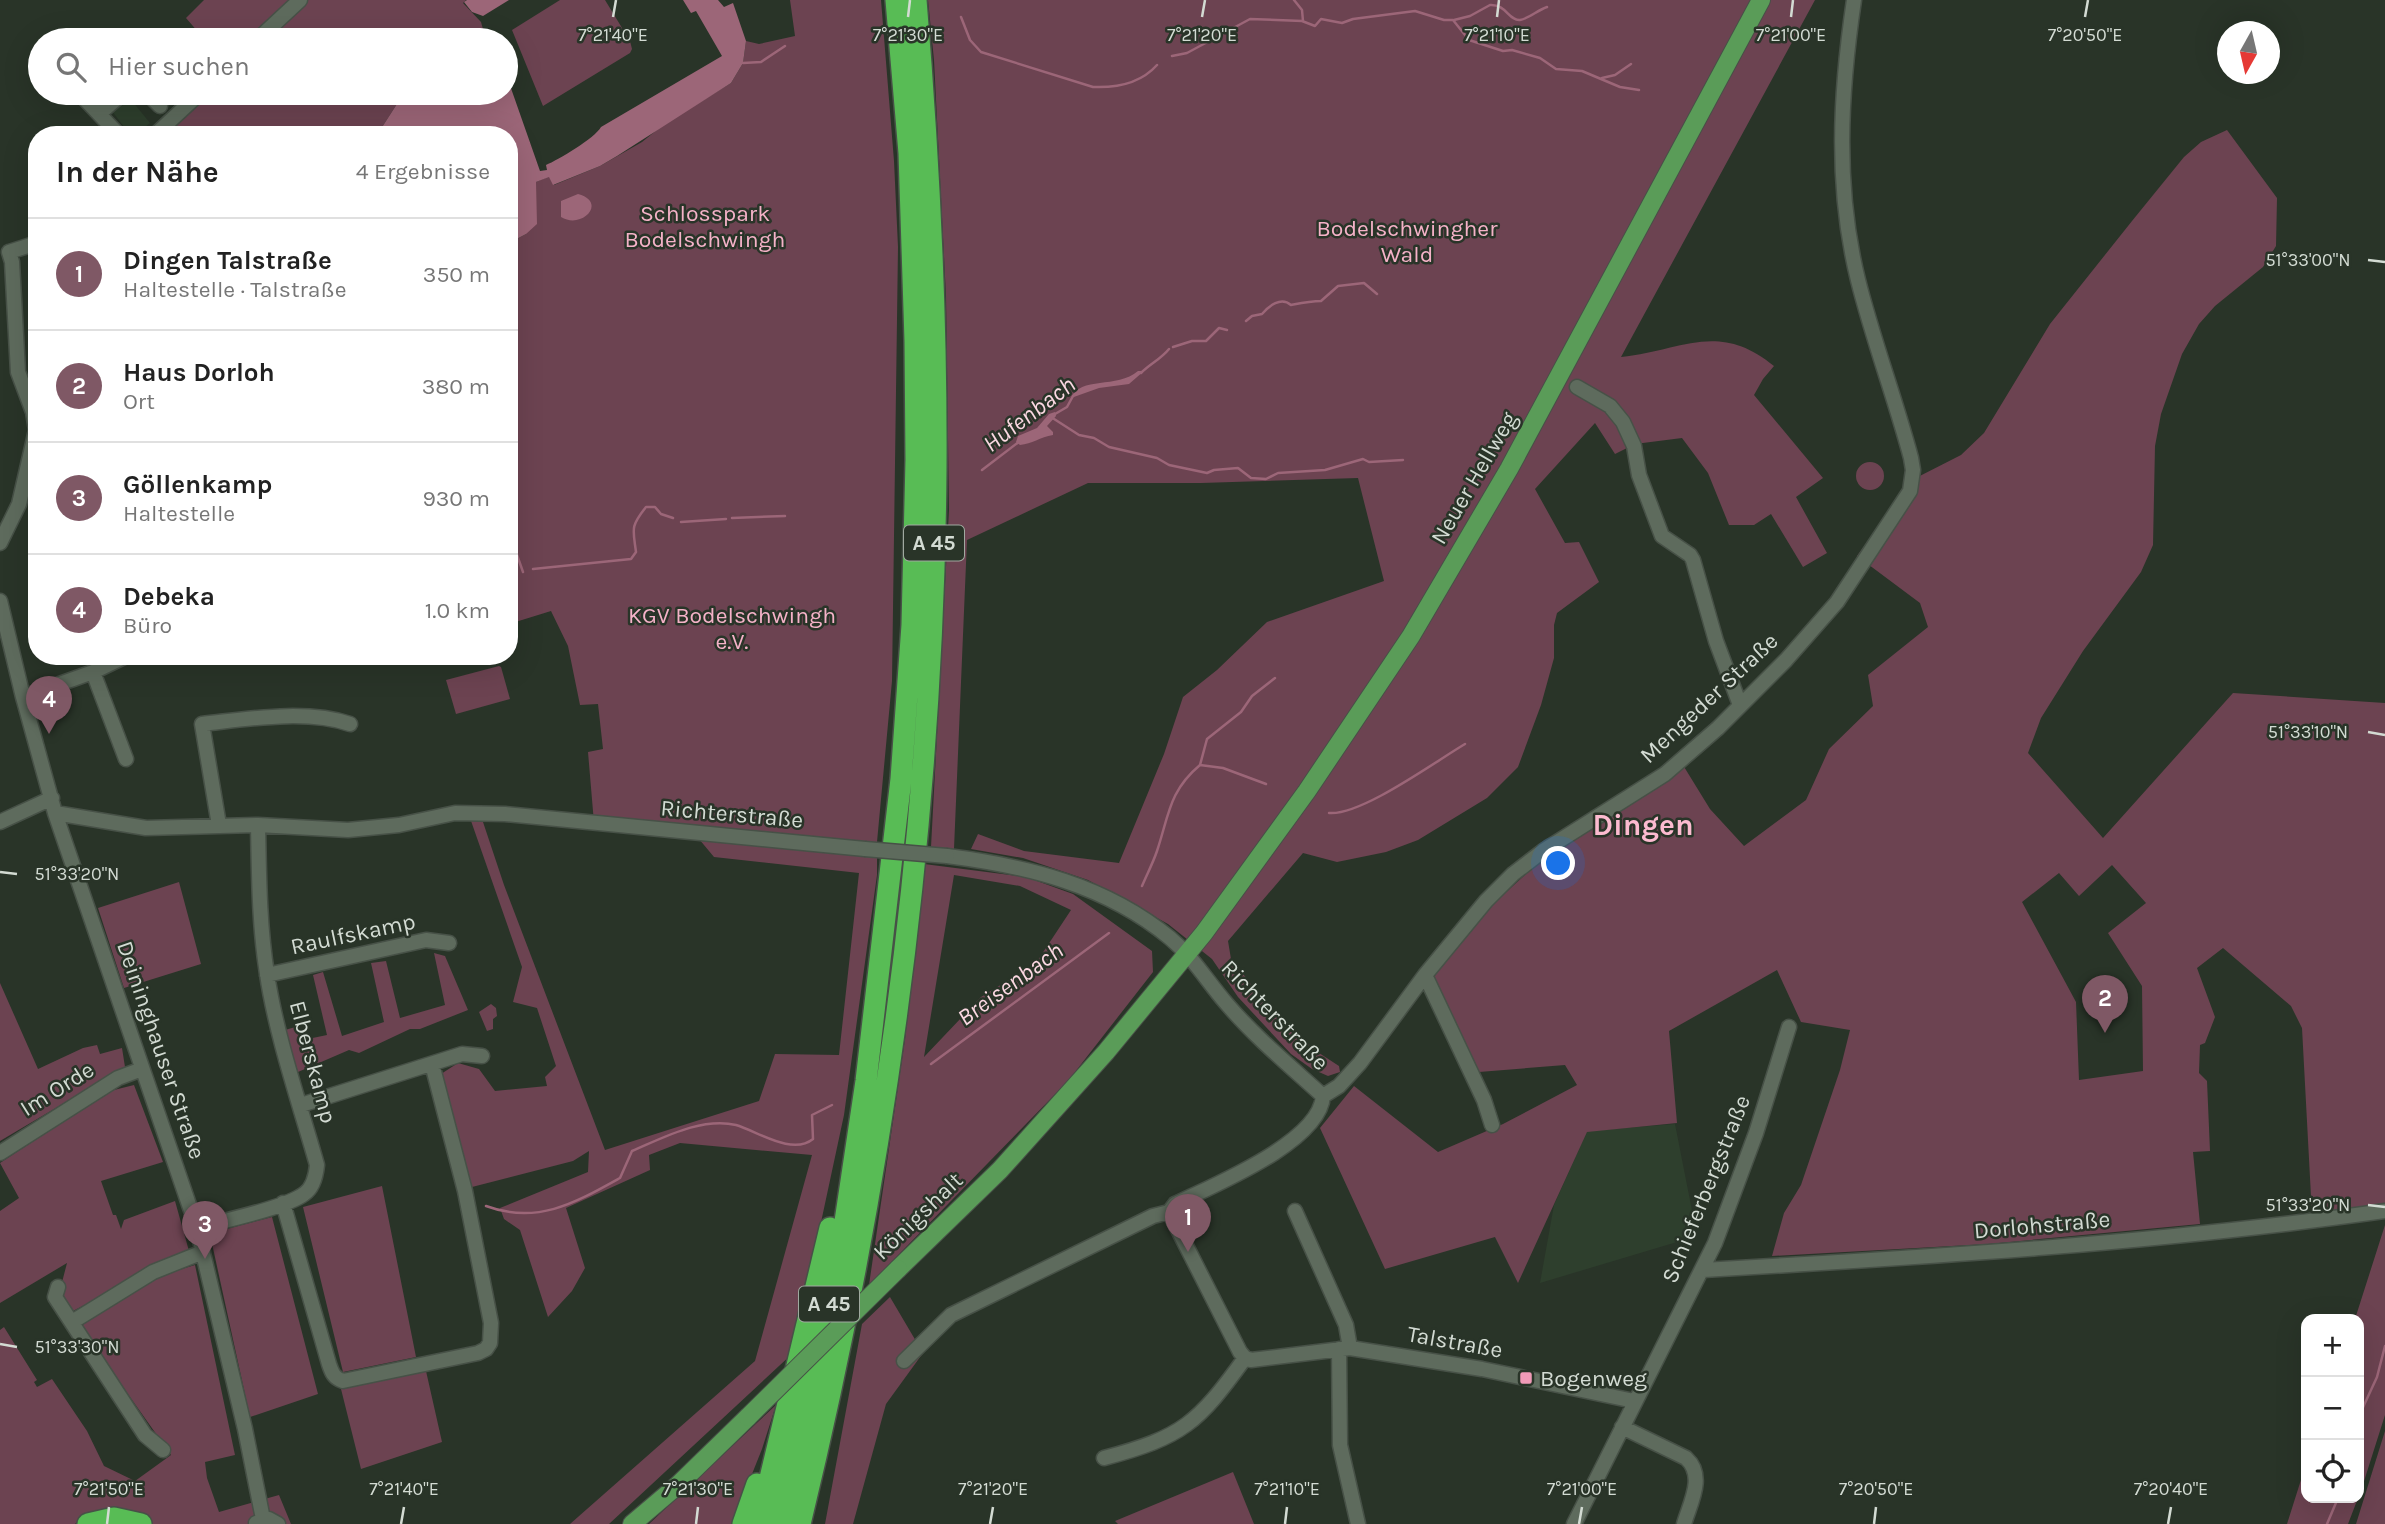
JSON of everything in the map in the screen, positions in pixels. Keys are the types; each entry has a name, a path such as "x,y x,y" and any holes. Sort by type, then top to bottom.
{"highway":[{"name":"A 45","path":"780,1524 839,1255 866,1081 901,779 912,597 916,460 909,153 896,0"},
{"name":"A 45","path":"800,1524 845,1333 887,1083 906,945 925,732 936,469 934,279 925,103 916,0"},
{"path":"759,1524 838,1198 854,1107 866,1081"},
{"path":"815,1524 830,1450 845,1333"},
{"path":"743,1524 765,1460 787,1411"},
{"path":"88,1524 114,1518 141,1524"}],"main road":[{"name":"Neuer Hellweg","path":"1188,954 1276,836 1411,635 1549,397 1761,0"},
{"name":"Königshalt","path":"632,1524 678,1485 1000,1171 1106,1052 1188,954"}],"street":[{"path":"270,28 300,0"},
{"name":"Mengeder Straße","path":"904,1361 951,1315 1153,1216 1169,1212 1175,1204 1275,1154 1313,1122 1322,1108 1323,1096 1339,1086 1360,1063 1426,975 1486,901 1513,874 1544,851 1665,774 1786,660 1837,602 1896,514 1913,483 1912,458 1858,278 1846,206 1842,168 1843,76 1854,0"},
{"path":"90,105 110,126"},
{"path":"99,114 109,105"},
{"path":"165,126 187,105"},
{"path":"28,245 4,249 12,262 7,305 18,372 28,389"},
{"path":"1577,387 1610,407 1623,422 1634,446 1639,475 1662,536 1690,555 1693,560 1716,641 1740,705"},
{"path":"0,543 19,504 28,472"},
{"name":"Deininghauser Straße","path":"0,601 23,697 54,806 197,1228 265,1523"},
{"path":"23,697 107,665"},
{"path":"93,672 114,741 126,759"},
{"path":"219,825 202,724 265,718 331,717 350,724"},
{"path":"0,822 54,806"},
{"name":"Richterstraße","path":"54,806 136,827 162,828 258,825 360,830 455,813 505,814 1003,863 1080,885 1153,925 1188,954 1226,1004 1323,1096"},
{"name":"Elberskamp","path":"197,1228 283,1203 304,1194 316,1174 317,1165 267,975 258,825"},
{"name":"Raulfskamp","path":"267,975 426,940 449,943"},
{"path":"1426,975 1484,1100 1492,1125"},
{"name":"Schieferbergstraße","path":"1574,1524 1634,1401 1703,1270 1756,1133 1789,1027"},
{"path":"300,1105 462,1054 482,1056"},
{"path":"283,1203 329,1364 337,1379 343,1381 478,1353 486,1349 492,1336 480,1263 465,1191 432,1064"},
{"name":"Im Orde","path":"0,1153 118,1078 142,1069"},
{"name":"Dorlohstraße","path":"1703,1270 1949,1256 2313,1221 2385,1211"},
{"path":"1104,1458 1154,1444 1196,1419 1216,1398 1245,1358 1210,1296 1169,1212"},
{"path":"1295,1212 1346,1325 1340,1445 1359,1524"},
{"path":"72,1322 153,1272 203,1252"},
{"path":"58,1287 55,1297 145,1436 163,1450"},
{"name":"Talstraße","path":"1245,1358 1251,1360 1345,1348 1482,1369 1634,1401"},
{"path":"1622,1427 1686,1458 1694,1467 1696,1483 1684,1524"}],"shaded area":[{"path":"509,0 483,16 472,12 464,2"},
{"path":"683,0 718,0 724,7 733,3 746,41 743,63 731,83 600,166 553,185 549,177 536,182 537,224 518,238 518,126 383,126 396,105 517,105 540,171 547,170 546,165 584,143 601,127 722,56 696,11 691,13"},
{"path":"118,105 135,105 150,123 146,126 123,126 112,111"},
{"path":"578,194 591,203 589,213 577,220 561,217 561,201"},
{"path":"1138,371 1144,371 1129,384 1099,388 1071,398 1082,387 1120,380"},
{"path":"1055,412 1056,416 1047,426 1053,435 1020,445 1016,442 1018,436 1037,428 1049,414"},
{"path":"1675,1124 1697,1236 1540,1283 1554,1205 1587,1131"}],"green space":[{"path":"204,0 466,0 463,3 481,22 483,28 195,28 186,18"},
{"path":"560,0 605,0 630,41 632,49 630,53 543,106 518,45 518,28 515,28"},
{"path":"790,0 881,0 898,247 892,681 877,842 877,875 844,1115 793,1353 609,1524 570,1524 755,1361 812,1155 680,1143 649,1155 650,1170 566,1208 585,1268 572,1291 548,1317 520,1230 504,1219 500,1208 588,1172 589,1151 573,1161 472,1187 441,1074 458,1063 479,1069 495,1091 547,1086 545,1077 556,1066 537,1008 513,1002 522,967 470,818 480,813 504,885 605,1150 759,1101 775,1054 839,1055 859,873 714,857 694,833 594,823 588,752 603,749 598,704 580,705 568,646 551,611 518,621 518,238 526,234 536,182 550,176 554,185 600,166 642,142 663,125 731,83 743,63 746,41 759,44 795,36"},
{"name":"Bodelschwingher Wald","path":"928,0 1815,0 1621,357 1717,341 1735,344 1754,352 1774,366 1754,395 1823,478 1796,497 1827,553 1803,567 1771,514 1754,525 1729,525 1708,473 1682,438 1635,444 1606,409 1631,446 1615,454 1595,423 1535,489 1565,543 1579,542 1599,582 1557,613 1554,625 1554,658 1541,705 1518,767 1487,798 1418,840 1386,852 1337,862 1303,853 1228,941 1231,959 1272,1010 1316,1051 1339,1066 1340,1072 1328,1076 1312,1069 1291,1054 1238,997 1212,959 1168,924 1088,880 1023,858 971,849 978,834 1024,851 1119,863 1164,754 1183,697 1217,670 1267,622 1384,581 1358,478 1088,483 967,540 954,849 931,847 949,510 946,296 934,60"},
{"path":"188,105 396,105 383,126 166,126"},
{"path":"2227,130 2277,198 2276,246 2263,267 2215,306 2199,324 2182,354 2161,414 2155,446 2153,545 2141,572 2083,651 2041,718 2028,753 2103,838 2233,693 2385,703 2385,1204 2312,1215 2302,1028 2291,1006 2223,948 2197,968 2215,1017 2205,1043 2200,1045 2199,1073 2207,1081 2210,1151 2193,1152 2200,1224 1988,1244 1772,1256 1784,1213 1801,1185 1840,1070 1850,1030 1801,1022 1777,970 1669,1031 1677,1123 1587,1132 1518,1283 1495,1237 1385,1269 1320,1128 1354,1086 1438,1152 1503,1124 1577,1085 1565,1065 1479,1072 1432,974 1492,905 1537,864 1678,757 1710,809 1744,846 1806,800 1829,749 1873,706 1868,675 1928,627 1920,603 1857,556 1894,506 1906,483 1961,455 1984,433 2050,324 2184,157 2201,142","holes":["2112,865 2146,903 2108,933 2142,986 2143,1071 2079,1080 2076,1002 2022,902 2059,873 2079,896"]},
{"path":"1870,462 1880,466 1884,476 1880,486 1870,490 1860,486 1856,476 1860,466"},
{"path":"499,666 510,699 456,714 446,680"},
{"path":"924,864 1026,877 1073,894 1152,951 1153,972 1068,1081 869,1285 905,1039","holes":["954,875 1020,886 1071,910 1036,963 981,997 924,1057"]},
{"path":"179,882 201,964 124,988 98,908"},
{"path":"434,953 445,956 468,1010 420,1029 410,1029 359,1053 349,1050 298,1072 285,1030 299,1026 303,1040 327,1035 313,975 323,972 342,1036 384,1022 371,963 386,961 400,1018 445,1005"},
{"path":"0,983 38,1069 83,1048 97,1045 100,1054 122,1048 125,1067 0,1141"},
{"path":"491,1004 496,1008 497,1016 493,1019 493,1029 487,1031 479,1012"},
{"path":"134,1085 163,1162 101,1181 121,1229 124,1220 175,1201 189,1251 73,1311 60,1290 67,1263 0,1303 0,1211 19,1198 0,1163 110,1091"},
{"path":"382,1186 416,1357 343,1372 303,1207"},
{"path":"272,1217 318,1394 250,1417 211,1239 219,1231"},
{"path":"2385,1225 2385,1415 2364,1481 2364,1314 2357,1314"},
{"path":"195,1265 235,1455 205,1462 207,1478 219,1512 279,1495 291,1524 149,1524 83,1517 75,1524 0,1524 0,1330 4,1327 37,1380 34,1382 37,1387 52,1379 87,1431 104,1466 135,1481 171,1455 79,1325 165,1274"},
{"path":"890,1297 923,1353 886,1404 853,1524 825,1524 862,1324"},
{"path":"426,1371 442,1442 361,1469 341,1389"},
{"path":"776,1405 762,1449 732,1524 649,1524"},
{"path":"2385,1431 2385,1524 2356,1524"},
{"path":"1233,1472 1254,1524 1118,1524 1115,1521"},
{"path":"2301,1480 2301,1503 2356,1503 2348,1524 2287,1524"}],"waterway":[{"path":"1294,0 1302,10 1303,21"},
{"path":"1454,20 1470,16 1490,5 1500,7 1516,20 1547,7"},
{"path":"1172,56 1187,53 1250,19 1302,21 1315,26 1321,19 1342,23 1353,19 1415,11 1453,20 1469,40 1503,51 1512,50 1540,58 1556,69 1582,71 1620,87 1639,90"},
{"path":"961,17 970,40 981,52 1093,87 1128,83 1144,76 1157,65"},
{"path":"743,63 761,62 785,46"},
{"path":"1602,78 1615,75 1631,64"},
{"name":"Hufenbach","path":"1246,321 1279,302 1291,305 1321,301 1338,286 1364,283 1377,294"},
{"name":"Hufenbach","path":"1173,347 1192,341 1206,341 1219,328 1227,330"},
{"name":"Hufenbach","path":"1141,373 1169,349"},
{"name":"Hufenbach","path":"1055,414 1067,407 1073,396"},
{"path":"1051,417 1079,435 1094,438 1109,447 1207,473 1238,468 1251,478 1266,479 1278,473 1325,470 1363,459 1369,462 1403,460"},
{"name":"Hufenbach","path":"982,470 1020,441"},
{"name":"Hufenbach","path":"533,569 631,559 636,552 635,524 646,507 655,507 661,514 673,518"},
{"name":"Hufenbach","path":"732,518 785,516"},
{"name":"Hufenbach","path":"681,522 726,519"},
{"name":"Hufenbach","path":"518,558 523,572"},
{"path":"1200,765 1207,739 1241,712 1252,696 1275,678"},
{"name":"Breisenbach","path":"1329,813 1343,812 1378,797 1465,744"},
{"name":"Breisenbach","path":"1142,886 1176,794 1200,765 1223,768 1266,784"},
{"name":"Breisenbach","path":"931,1064 1109,933"},
{"name":"Breisenbach","path":"486,1206 522,1213 539,1212 571,1203 620,1178 632,1151 696,1126 723,1123 736,1125 774,1141 805,1144 813,1139 812,1115 832,1105"},
{"path":"2364,1405 2377,1377 2385,1346"},
{"path":"2327,1524 2336,1503"}],"place":[{"name":"Debeka","path":"49,734"},
{"name":"Haus Dorloh","path":"2105,1033"},
{"name":"Dingen Talstraße","path":"1188,1252"},
{"name":"Göllenkamp","path":"205,1259"},
{"name":"Bogenweg","path":"1526,1378"}],"district":[{"name":"Dingen","path":"1643,825"}],"park label":[{"name":"Schlosspark Bodelschwingh","path":"705,226"},
{"name":"KGV Bodelschwingh e.V.","path":"732,628"}]}
